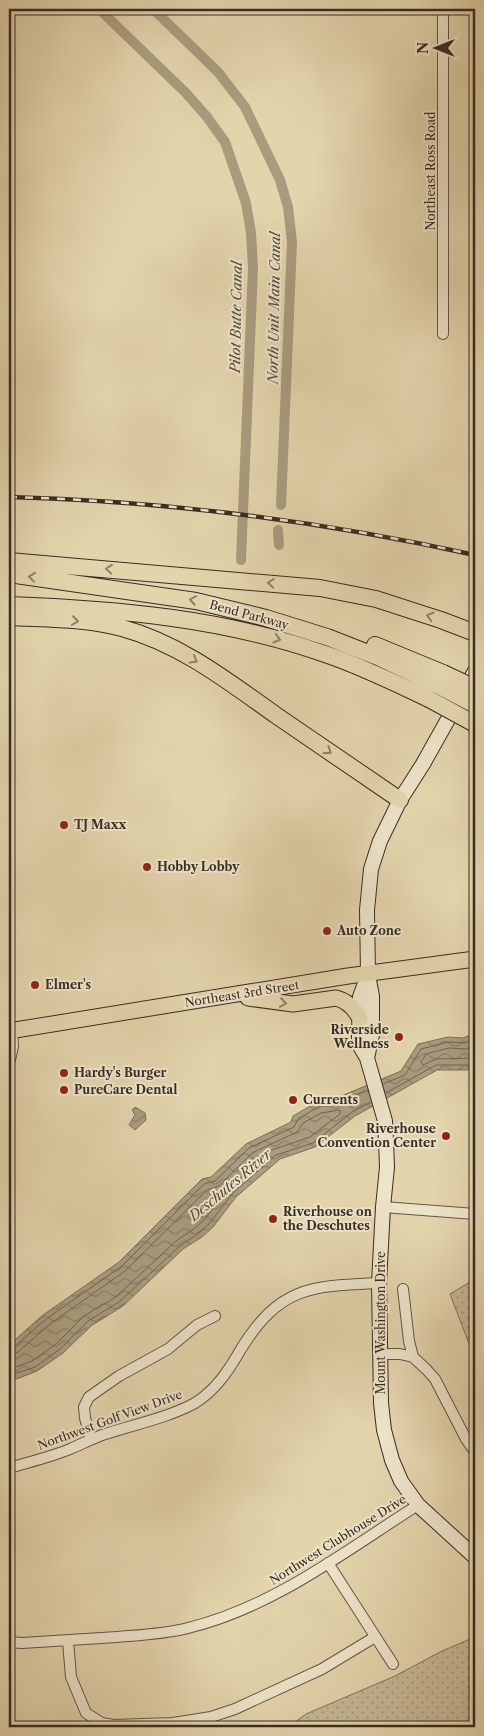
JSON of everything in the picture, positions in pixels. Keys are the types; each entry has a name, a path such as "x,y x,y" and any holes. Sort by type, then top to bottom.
{"highway":[{"path":"9,561 320,588 376,599 475,633"},
{"name":"Bend Parkway","path":"9,574 196,601 266,618 327,637 378,657 475,705"},
{"name":"Bend Parkway","path":"9,605 106,609 185,618 266,635 325,654 372,672 436,686 475,724"},
{"path":"9,617 67,619 120,628 153,638 212,671 400,800"},
{"path":"436,686 475,688"}],"main road":[{"path":"368,975 367,910 372,869 385,830 400,800 423,764 475,671"},
{"name":"Northeast 3rd Street","path":"10,1031 348,976 368,975 475,959"},
{"path":"457,962 475,964"},
{"name":"Mount Washington Drive","path":"368,975 360,996 361,1048 367,1058 385,1121 387,1167 379,1283 381,1403 384,1430 392,1460 401,1481 418,1505 475,1557"},
{"name":"Mount Washington Drive","path":"367,1058 372,1036 372,996 368,975"},
{"path":"234,996 293,1004 336,998 342,999 354,1008 360,1019"}],"street":[{"name":"Northeast Ross Road","path":"443,9 443,334"},
{"path":"9,1060 12,1046 10,1031"},
{"path":"383,1208 475,1214"},
{"name":"Northwest Golf View Drive","path":"9,1468 70,1449 91,1439 174,1412 194,1403 206,1395 226,1375 253,1330 270,1311 303,1291 332,1286 379,1283"},
{"path":"403,1289 409,1341 413,1357"},
{"path":"91,1439 85,1418 84,1406 89,1398 119,1376 168,1349 197,1326 215,1316"},
{"path":"380,1354 400,1354 413,1357 436,1379 466,1439 475,1452"},
{"name":"Northwest Clubhouse Drive","path":"9,1642 68,1641 155,1634 188,1628 218,1619 251,1607 298,1583 418,1505"},
{"path":"328,1563 394,1664"},
{"path":"68,1641 71,1677 86,1713 102,1723 113,1725 173,1722 211,1717 322,1670 375,1637"}],"shaded area":[{"path":"475,1279 475,1352 471,1349 450,1294"},
{"path":"475,1637 475,1727 288,1727 306,1714 395,1676 442,1651"}],"water":[{"name":"Deschutes River","path":"475,1033 475,1070 437,1070 355,1116 315,1147 280,1159 236,1197 213,1227 202,1237 183,1249 123,1306 91,1326 63,1353 37,1371 14,1380 9,1379 9,1345 43,1315 119,1262 202,1179 211,1177 246,1144 291,1122 293,1116 319,1101 327,1102 401,1071 418,1044 448,1037 463,1038"},
{"path":"135,1107 145,1113 146,1120 135,1130 129,1125 135,1115 132,1110"}],"waterway":[{"name":"Pilot Butte Canal","path":"99,9 186,93 207,117 225,142 246,203 251,233 253,268 241,560"},
{"name":"North Unit Main Canal","path":"153,9 218,72 245,107 280,180 288,207 292,242 281,505"},
{"name":"North Unit Main Canal","path":"278,530 279,545"}],"railway":[{"path":"9,497 126,503 243,515 359,532 475,555"}],"place":[{"name":"TJ Maxx","path":"64,825"},
{"name":"Hobby Lobby","path":"147,867"},
{"name":"Auto Zone","path":"327,931"},
{"name":"Elmer's","path":"35,985"},
{"name":"Riverside Wellness","path":"399,1037"},
{"name":"Hardy's Burger","path":"64,1073"},
{"name":"PureCare Dental","path":"64,1090"},
{"name":"Currents","path":"293,1100"},
{"name":"Riverhouse Convention Center","path":"446,1136"},
{"name":"Riverhouse on the Deschutes","path":"273,1219"}]}
